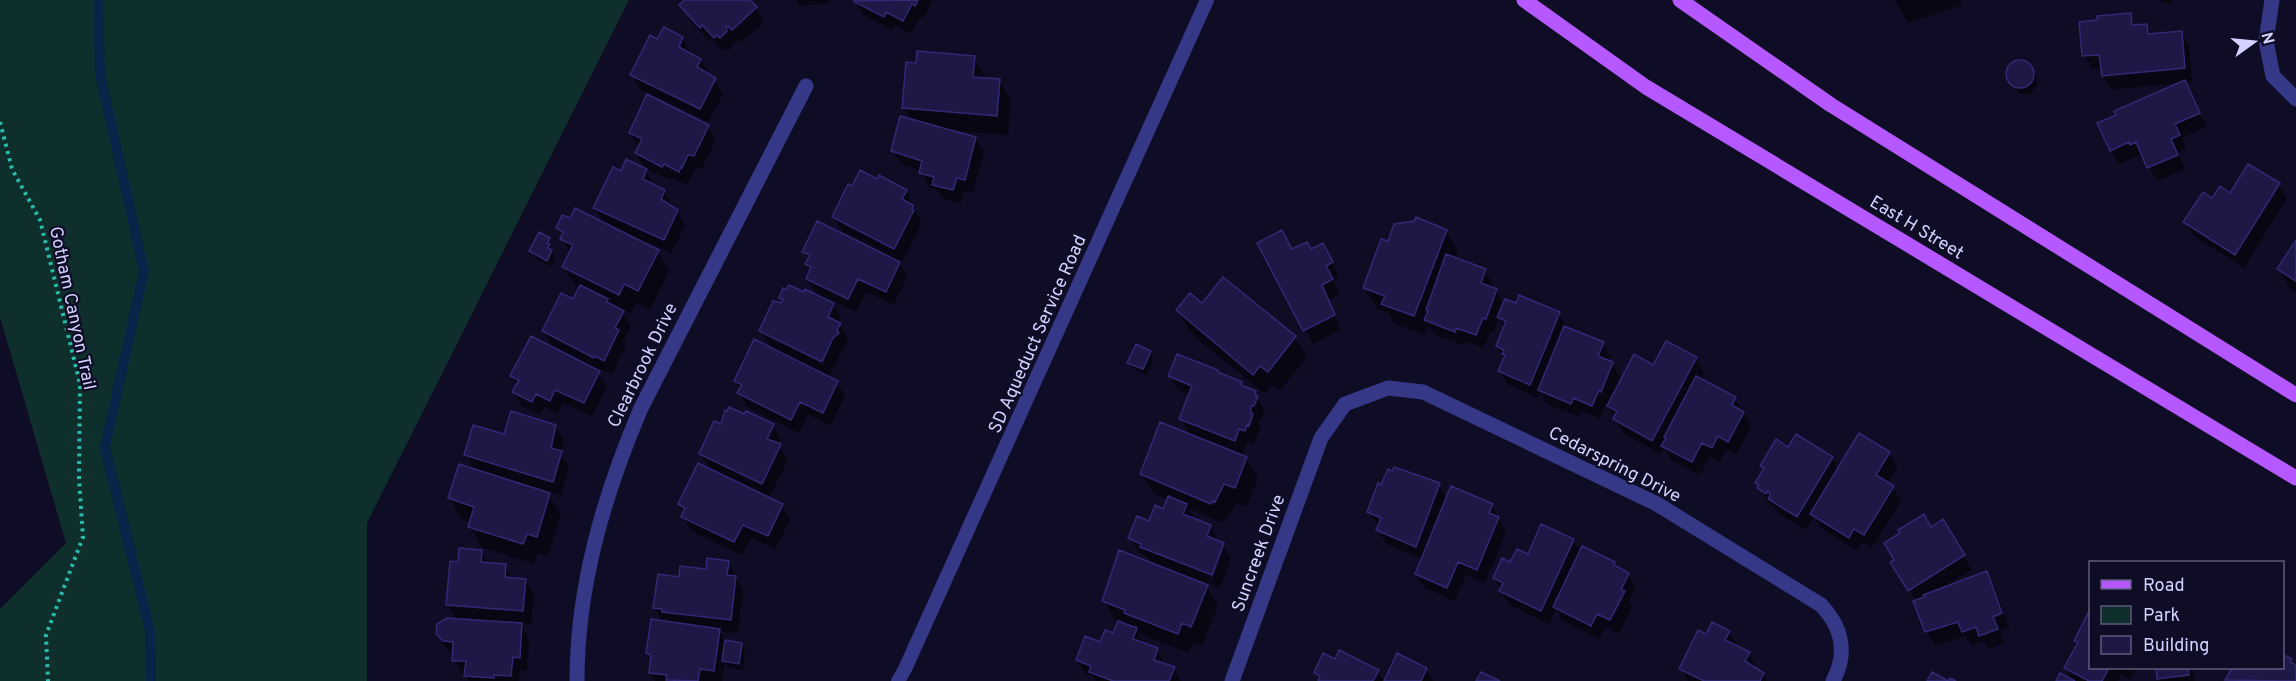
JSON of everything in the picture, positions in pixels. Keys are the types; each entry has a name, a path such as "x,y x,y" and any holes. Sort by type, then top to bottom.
{"main road":[{"name":"East H Street","path":"1524,0 1647,87 2296,478"},
{"path":"1680,0 1831,105 2296,395"}],"street":[{"path":"2272,0 2265,41 2272,76 2296,99"},
{"name":"Clearbrook Drive","path":"577,681 581,608 589,559 621,454 645,399 806,86"},
{"name":"Cedarspring Drive","path":"1321,438 1345,404 1388,388 1423,392 1657,504 1821,605 1831,615 1841,639 1842,652 1834,679"},
{"name":"Suncreek Drive","path":"1232,681 1321,438"}],"lane":[{"name":"SD Aqueduct Service Road","path":"898,681 1207,0"}],"path":[{"name":"Gotham Canyon Trail","path":"0,122 12,169 40,220 80,384 79,479 82,537 46,634 48,681"}],"green space":[{"path":"0,0 629,0 367,523 367,681 0,681 0,609 66,543 0,317"}],"building":[{"path":"684,0 750,0 757,7 732,30 728,26 727,31 720,38 717,35 714,38 702,25 700,28 679,5"},
{"path":"918,0 915,6 912,4 903,21 886,12 884,17 853,1"},
{"path":"2131,13 2132,25 2147,24 2148,34 2182,31 2185,68 2102,76 2099,55 2082,56 2079,22 2097,20 2097,16"},
{"path":"664,27 683,37 679,47 701,59 697,67 716,78 700,109 630,75 650,35 657,39"},
{"path":"917,51 975,56 973,77 1000,79 997,116 902,108 906,62 916,63"},
{"path":"2020,60 2030,64 2034,74 2030,84 2020,88 2010,84 2006,74 2010,64"},
{"path":"2185,80 2200,113 2175,124 2180,135 2171,139 2178,155 2147,168 2136,142 2130,145 2129,142 2110,151 2097,123 2116,115 2114,111"},
{"path":"647,94 709,125 694,156 688,155 679,172 664,164 662,167 635,153 642,139 629,133"},
{"path":"900,116 976,137 965,180 957,178 953,190 932,185 934,177 919,173 922,161 891,151"},
{"path":"626,159 647,169 643,179 665,190 661,199 678,210 664,240 593,208 613,167 621,171"},
{"path":"2248,164 2280,183 2235,255 2183,222 2203,192 2212,198 2220,186 2230,193"},
{"path":"860,170 877,179 879,175 907,190 902,199 913,205 914,210 894,249 832,217 848,184 852,186"},
{"path":"575,208 659,250 638,291 624,284 619,295 562,267 573,245 560,239 563,232 556,228 562,215 570,218"},
{"path":"1416,217 1447,230 1414,316 1381,304 1385,296 1363,288 1381,239 1388,241 1394,224 1414,221"},
{"path":"817,221 900,262 886,292 858,279 848,299 806,279 811,267 805,264 810,255 802,252"},
{"path":"1282,230 1292,249 1307,242 1311,249 1323,243 1333,262 1326,266 1333,279 1322,285 1335,315 1303,331 1257,243"},
{"path":"539,232 550,238 547,243 550,244 548,248 552,250 547,261 529,251"},
{"path":"2296,240 2296,281 2277,269"},
{"path":"1446,254 1486,269 1481,283 1497,289 1486,319 1483,318 1476,335 1456,328 1455,332 1424,320"},
{"path":"1223,277 1296,336 1268,372 1260,366 1253,375 1176,310 1190,293 1202,303"},
{"path":"580,285 608,299 607,302 624,311 615,328 619,330 604,361 542,331 561,293 573,299"},
{"path":"789,285 804,292 805,289 834,303 828,317 841,323 837,330 839,333 833,338 822,362 759,331 773,301 781,303 783,299 779,298 783,288 786,290"},
{"path":"1519,295 1560,312 1530,385 1498,371 1505,355 1502,354 1504,350 1496,346 1506,321 1497,317 1505,299 1516,303"},
{"path":"1564,326 1604,342 1598,356 1613,362 1601,392 1599,390 1592,406 1573,398 1571,404 1538,390"},
{"path":"531,336 600,371 584,403 555,390 550,401 536,394 532,402 512,392 519,380 510,376"},
{"path":"754,339 838,381 823,413 800,402 791,420 737,393 742,385 734,381"},
{"path":"1666,341 1697,357 1652,441 1613,419 1617,411 1607,406 1634,354 1653,365"},
{"path":"1136,344 1151,351 1143,369 1127,363"},
{"path":"1177,354 1218,370 1242,382 1241,385 1256,391 1255,395 1258,396 1254,406 1251,406 1253,414 1249,426 1247,425 1245,431 1239,429 1235,441 1179,419 1192,386 1168,376"},
{"path":"1696,376 1736,397 1732,405 1744,412 1728,442 1718,436 1712,448 1702,443 1692,462 1661,446"},
{"path":"729,407 744,414 746,411 774,424 767,439 781,444 762,484 699,454 714,421 721,424 725,410 727,411"},
{"path":"511,411 556,425 551,448 562,451 553,482 464,455 473,425 504,434"},
{"path":"1160,422 1247,457 1235,488 1224,484 1215,502 1211,504 1140,474"},
{"path":"1859,433 1890,452 1876,475 1894,486 1864,535 1854,529 1849,538 1810,514"},
{"path":"1796,434 1833,457 1797,517 1768,499 1769,492 1766,494 1757,488 1759,485 1755,483 1764,468 1760,466 1776,439 1788,447"},
{"path":"698,463 783,504 768,536 743,525 734,542 681,517 685,508 678,504"},
{"path":"459,464 550,493 537,537 527,534 523,544 468,527 474,507 448,498"},
{"path":"1394,467 1440,483 1416,547 1376,530 1381,518 1367,512 1378,483 1381,485 1388,469 1392,471"},
{"path":"1451,486 1493,504 1489,513 1499,517 1477,570 1458,562 1447,588 1415,574"},
{"path":"1168,496 1187,504 1183,514 1211,525 1207,536 1224,543 1212,575 1140,547 1141,544 1128,538 1137,516 1149,521 1155,505 1163,509"},
{"path":"1924,514 1931,527 1943,519 1965,555 1908,591 1890,562 1894,560 1884,543 1900,533 1898,530"},
{"path":"1541,524 1574,539 1541,611 1499,591 1503,583 1493,578 1502,558 1510,562 1517,549 1528,554"},
{"path":"1582,546 1615,562 1614,565 1629,573 1621,590 1625,591 1610,620 1597,614 1591,626 1553,607"},
{"path":"459,548 482,550 481,562 506,564 505,577 526,579 523,611 446,605 450,561 458,562"},
{"path":"1119,550 1208,585 1191,627 1182,623 1178,634 1124,613 1125,610 1102,601"},
{"path":"707,558 729,561 727,575 736,576 731,620 662,612 662,609 653,608 658,574 679,577 680,566 706,569"},
{"path":"1987,571 2002,613 1993,617 1998,629 1979,636 1976,627 1962,632 1958,622 1925,632 1913,601 1924,597 1923,595"},
{"path":"2089,611 2089,669 2108,669 2102,681 2089,681 2064,668 2078,642 2074,641"},
{"path":"447,618 522,623 520,658 513,657 511,676 494,675 494,678 464,676 466,661 452,661 453,642 443,641 436,634 437,624"},
{"path":"651,619 720,629 714,671 700,669 698,681 666,680 667,675 649,673 651,655 646,653"},
{"path":"1118,621 1137,628 1133,639 1158,648 1154,660 1175,667 1169,681 1113,681 1089,672 1091,666 1076,660 1085,636 1100,642 1105,630 1113,633"},
{"path":"1712,622 1730,631 1725,640 1750,652 1745,661 1764,673 1760,681 1704,681 1679,669 1698,630 1706,634"},
{"path":"725,640 742,643 739,664 722,661"},
{"path":"1339,650 1379,670 1373,681 1318,681 1320,676 1314,673 1323,653 1335,659"},
{"path":"1397,653 1427,668 1421,681 1384,681"},
{"path":"2284,655 2292,659 2290,662 2296,665 2296,681 2225,680 2231,669 2284,669"},
{"path":"2156,669 2188,669 2189,675 2157,679"},
{"path":"1481,672 1500,681 1476,681"},
{"path":"1932,672 1948,681 1927,681"},
{"path":"2060,673 2075,681 2056,681"}],"waterway":[{"path":"98,0 100,74 144,271 105,447 150,631 151,681"}]}
